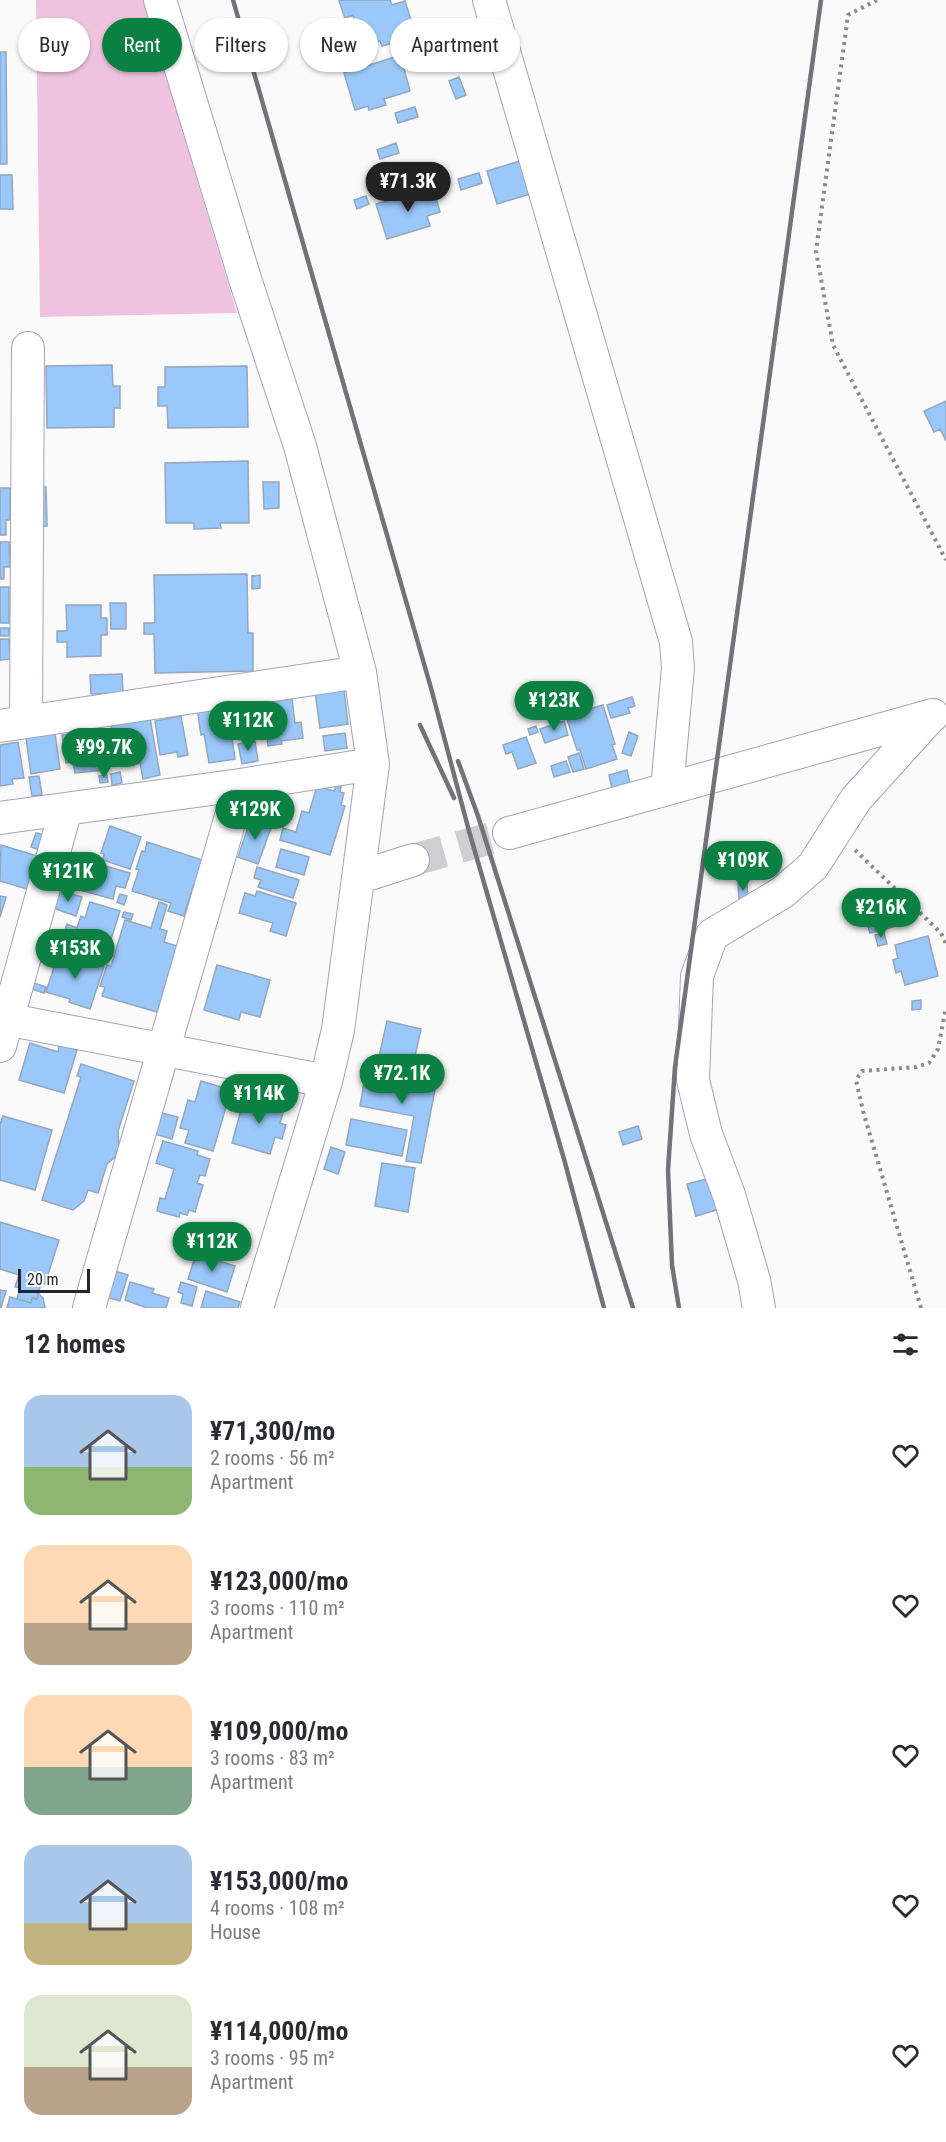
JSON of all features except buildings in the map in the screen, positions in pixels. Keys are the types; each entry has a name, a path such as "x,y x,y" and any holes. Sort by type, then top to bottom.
{"street":[{"path":"160,0 245,279 300,446 360,672 373,764 360,877 338,1030 326,1081 257,1308"},
{"path":"489,0 676,642 678,668 667,789"},
{"path":"28,348 13,724 360,672"},
{"path":"509,832 939,713"},
{"path":"759,1308 754,1280 729,1195 705,1134 693,1080 697,976 712,935 783,892 813,866 856,799 939,713"},
{"path":"0,818 373,764"},
{"path":"89,1308 240,785"},
{"path":"66,808 3,1028 165,1048 326,1081"},
{"path":"360,877 413,861"}],"path":[{"path":"877,0 848,15 816,251 833,345 946,561"},
{"path":"835,831 941,933 946,944"},
{"path":"921,1308 856,1080 862,1071 929,1063 938,1050 946,1007"}],"shaded area":[{"path":"36,0 143,0 148,18 102,18 102,72 165,72 237,313 40,317 37,72 90,72 90,18 36,18"}],"tunnel":[{"path":"413,860 509,833"}],"railway":[{"path":"233,0 431,688 469,831 564,1159 604,1308"},
{"path":"679,1308 672,1265 668,1170 675,1067 821,0"},
{"path":"420,725 454,798"},
{"path":"458,761 478,816 633,1308"}]}
